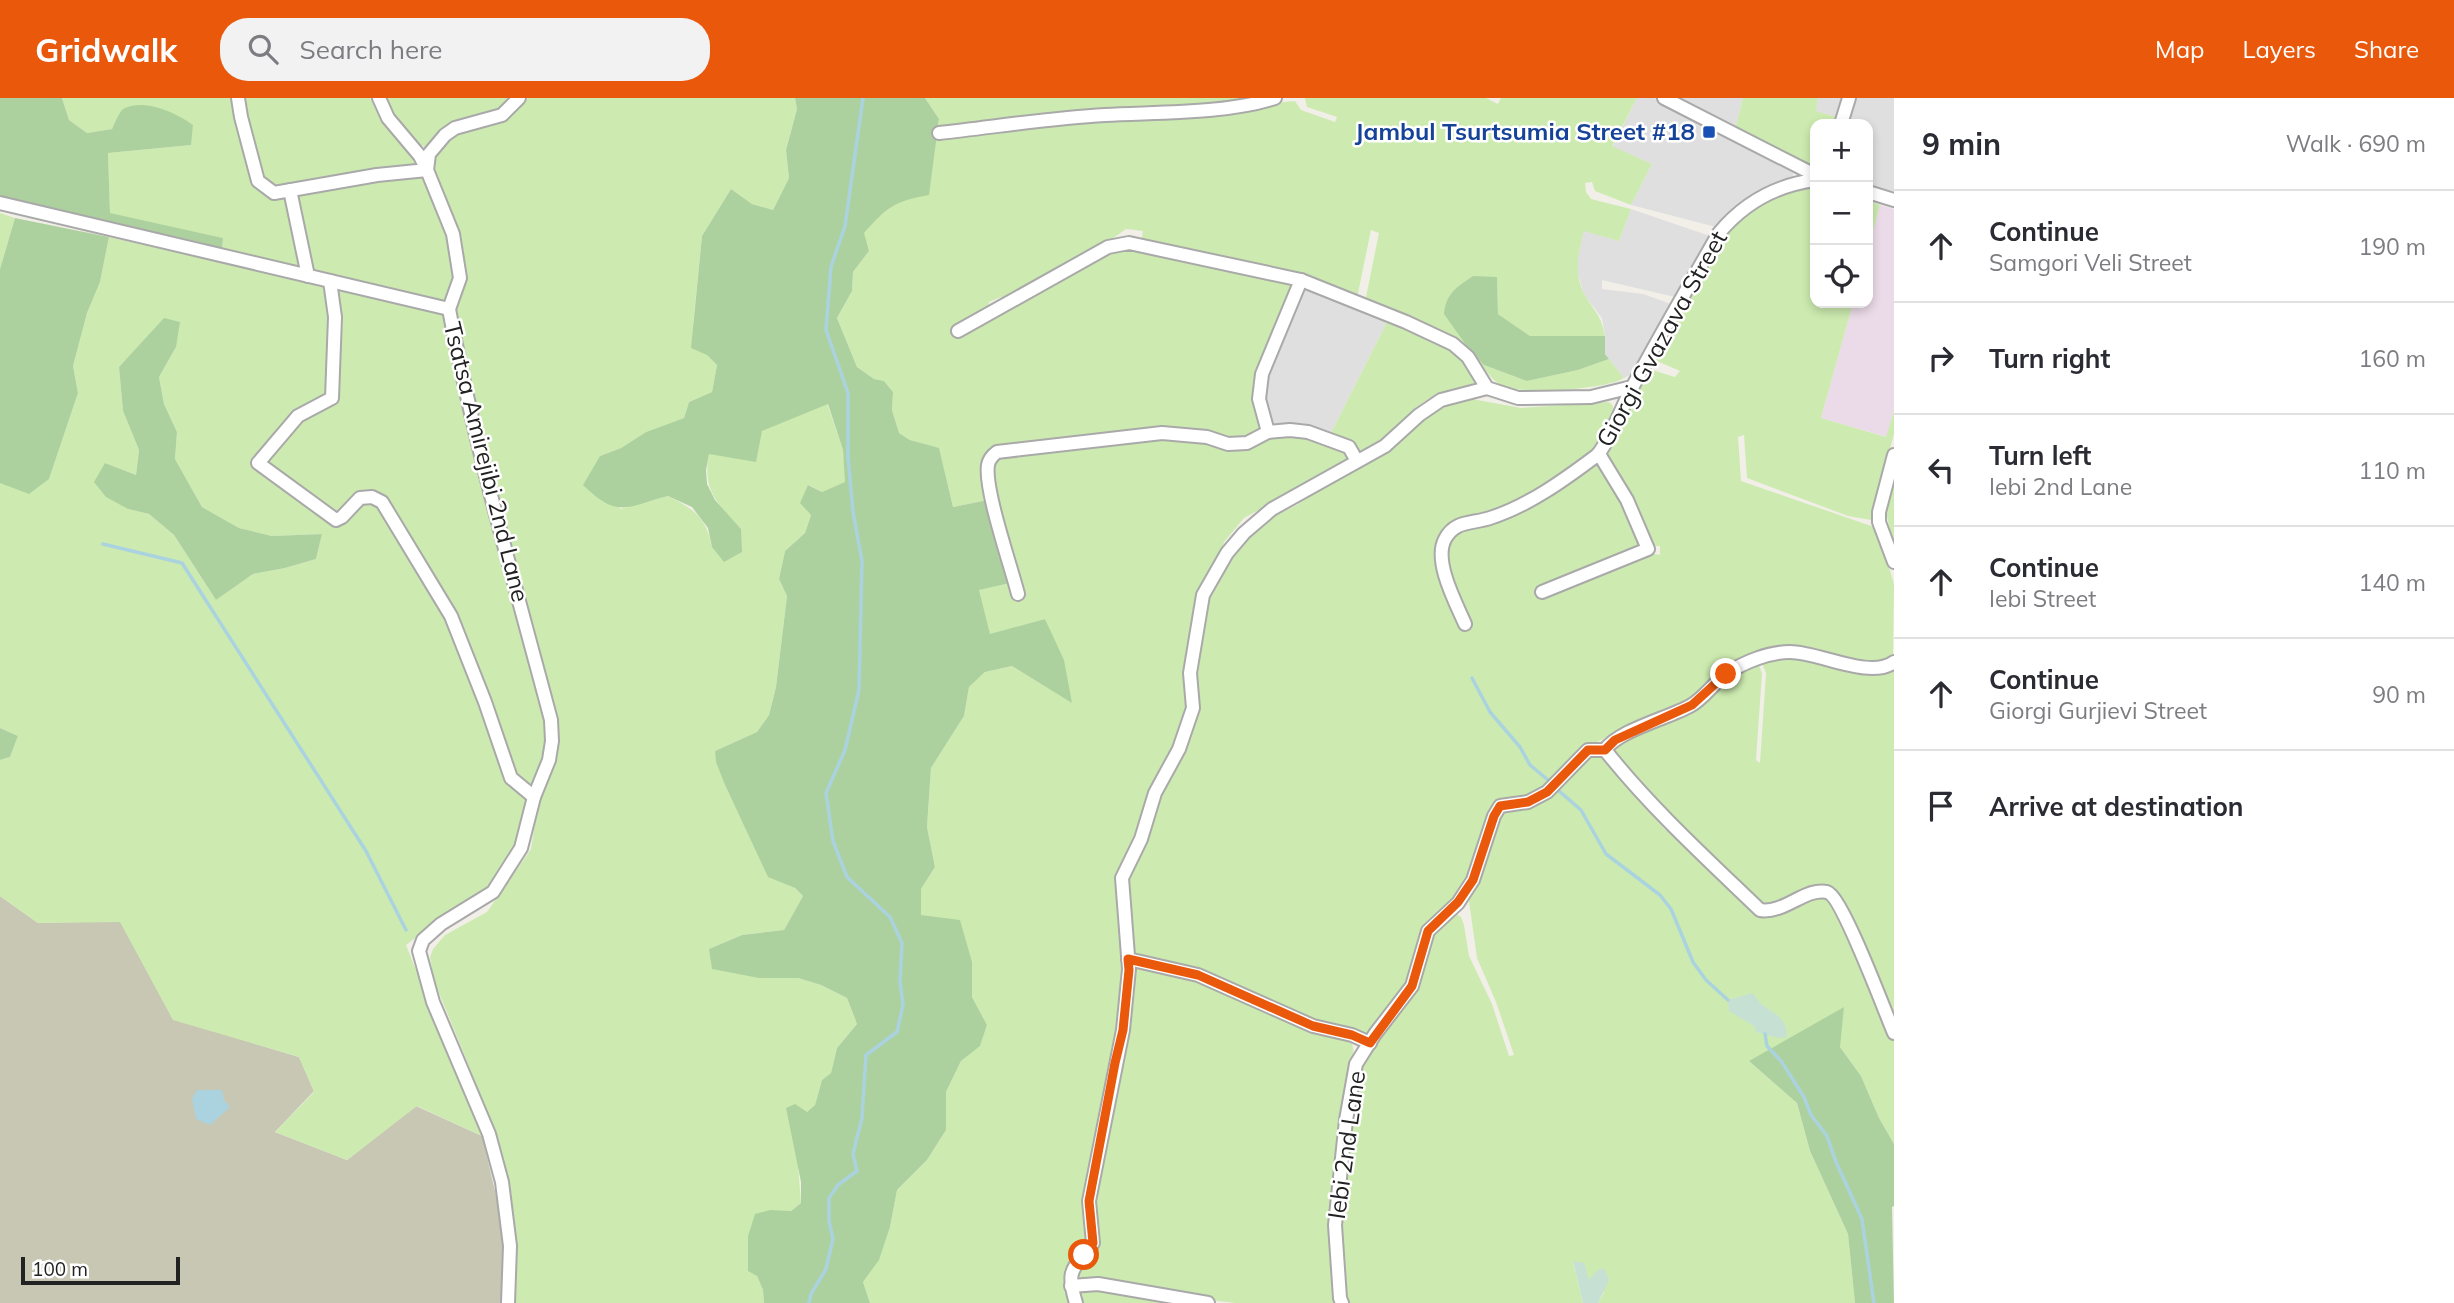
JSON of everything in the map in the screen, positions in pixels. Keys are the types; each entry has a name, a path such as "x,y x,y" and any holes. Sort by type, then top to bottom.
{"street":[{"path":"238,98 258,181 274,192 377,175 427,170"},
{"path":"379,98 388,118 420,156 453,234 460,278 449,309"},
{"path":"427,170 429,154 445,135 455,128 502,115 519,98"},
{"path":"939,133 1103,115 1160,114 1233,106 1275,98"},
{"path":"1664,98 1810,175"},
{"path":"1843,119 1849,98"},
{"name":"Giorgi Gvazava Street","path":"1465,624 1447,580 1440,552 1444,540 1454,527 1470,521 1489,519 1525,503 1599,454 1632,387 1719,233 1733,217 1762,197 1791,183 1810,179"},
{"path":"290,190 308,276"},
{"path":"1873,194 1894,200"},
{"name":"Tsatsa Amirejibi 2nd Lane","path":"0,203 449,309 480,455 551,720 549,760 534,797 521,848 493,892 441,924 423,940 419,951 433,1002 489,1134 502,1182 510,1245 508,1303"},
{"path":"958,331 1108,247 1129,243 1301,280 1406,322 1453,344 1468,358 1487,388"},
{"path":"1268,432 1259,399 1262,374 1301,280"},
{"path":"330,281 335,317 332,398 298,416 258,463 336,520 360,498 372,497 382,502 451,616 511,778 534,797"},
{"path":"1076,1303 1071,1286 1072,1266 1093,1243 1089,1201 1123,1030 1129,970 1122,878 1141,839 1155,793 1179,750 1194,708 1190,673 1203,595 1227,553 1244,533 1272,509 1385,446 1419,415 1441,400 1487,388 1518,398 1591,397 1632,387"},
{"path":"1018,594 991,493 988,465 991,457 998,452 1162,433 1207,437 1228,444 1247,443 1268,432 1290,430 1308,432 1349,447 1357,461"},
{"path":"1542,592 1648,550 1627,500 1599,454"},
{"path":"1894,455 1879,512 1879,522 1894,562"},
{"path":"1894,662 1887,667 1873,669 1794,652 1770,653 1726,674 1692,705 1615,740 1605,750 1667,820 1760,910 1776,909 1814,892 1827,892 1834,896 1847,920 1894,1033"},
{"name":"Iebi 2nd Lane","path":"1342,1303 1335,1225 1346,1120 1356,1064 1412,986 1428,931 1458,902 1473,880 1494,816 1500,806 1528,802 1547,792 1588,750 1605,750"},
{"path":"1128,959 1198,975 1313,1026 1352,1035 1370,1043"},
{"path":"1071,1286 1098,1284 1208,1303"}],"shaded area":[{"path":"1637,98 1654,98 1793,173 1793,178 1765,189 1735,207 1716,227 1631,205 1652,164 1612,147"},
{"path":"1677,98 1743,98 1736,126"},
{"path":"1818,98 1842,98 1836,117 1815,111"},
{"path":"1852,98 1894,98 1894,195 1873,188 1873,119 1846,119"},
{"path":"1880,205 1894,209 1894,411 1887,437 1821,418 1852,308 1873,308 1873,231"},
{"path":"1631,209 1710,236 1675,297 1602,280 1602,289 1643,294 1671,304 1636,372 1624,378 1605,354 1602,318 1584,295 1576,267 1583,230 1619,241"},
{"path":"1305,290 1317,292 1388,320 1331,433 1303,423 1270,427 1262,397 1265,373"},
{"path":"0,896 38,923 120,921 173,1019 299,1057 314,1091 275,1132 347,1160 416,1106 482,1136 500,1212 503,1243 501,1303 0,1303"},
{"path":"1753,993 1783,1022 1787,1037 1779,1038 1756,1032 1754,1026 1729,1011 1728,1000"},
{"path":"1573,1261 1584,1263 1589,1280 1598,1270 1604,1268 1609,1280 1598,1303 1583,1303"}],"green space":[{"path":"0,98 62,98 69,120 87,133 112,129 123,109 140,105 168,111 193,125 191,145 108,153 110,213 223,238 222,251 0,198"},
{"path":"62,98 370,98 380,119 419,162 450,240 455,276 447,302 222,251 223,238 110,214 108,153 191,145 123,110 112,129 87,133 69,120"},
{"path":"386,98 514,98 502,111 428,148 420,145 408,134"},
{"path":"528,98 795,98 797,109 786,150 789,178 773,210 752,204 731,189 702,236 693,325 707,355 717,365 712,392 689,402 684,418 646,432 621,448 600,456 620,509 668,496 698,515 706,528 712,547 741,529 713,496 708,477 709,453 827,403 843,450 846,482 822,492 809,485 811,515 805,533 785,551 779,579 787,596 776,687 769,715 757,732 715,751 725,785 768,876 795,888 803,896 784,930 742,935 709,949 759,978 798,978 821,985 847,998 857,1024 837,1048 831,1073 822,1080 815,1105 807,1112 798,1165 801,1203 791,1211 782,1211 757,1276 763,1290 764,1303 515,1303 516,1235 513,1208 503,1167 477,1086 434,981 430,957 433,949 445,935 487,912 531,849 538,804 556,764 557,712 510,554 458,336 464,336 456,313 464,288 465,268 459,236 433,170 439,146 463,129 503,121 517,111"},
{"path":"795,98 925,98 939,119 929,195 892,206 864,233 869,251 853,272 852,291 837,318 857,367 874,379 884,381 893,392 892,410 899,433 910,440 939,448 953,507 988,500 1019,581 979,590 990,634 1045,619 1064,660 1072,703 1012,666 985,672 969,687 964,716 931,768 927,827 935,867 921,889 921,915 960,920 972,962 972,997 987,1025 980,1046 961,1061 946,1092 946,1130 927,1160 897,1190 890,1227 879,1260 863,1282 870,1303 764,1303 763,1290 757,1276 748,1271 748,1236 755,1214 770,1210 791,1211 801,1203 801,1182 786,1108 795,1104 807,1112 815,1105 822,1080 831,1073 837,1048 857,1024 847,998 821,985 798,978 759,978 712,969 709,949 742,935 784,930 803,896 795,888 768,877 725,785 716,762 715,751 757,732 769,715 776,687 787,596 779,579 785,551 805,533 811,515 800,503 808,485 822,492 845,482 843,450 828,404 762,431 756,462 709,454 707,484 715,500 741,529 742,552 724,562 712,547 708,528 692,507 668,496 632,506 614,506 605,503 583,485 600,456 621,448 646,432 684,418 689,402 712,392 717,365 707,355 691,348 702,236 731,189 752,204 773,210 789,178 786,150 797,109"},
{"path":"925,98 1264,98 938,131 939,119"},
{"path":"1305,98 1486,98 1498,104 1501,98 1637,98 1612,146 1652,164 1631,205 1595,191 1592,182 1585,183 1586,192 1591,199 1631,209 1619,241 1584,231 1580,248 1579,280 1600,319 1605,336 1530,336 1498,314 1497,277 1484,365 1527,381 1578,370 1609,359 1624,378 1599,386 1541,391 1508,388 1499,384 1463,344 1452,337 1365,302 1379,233 1371,230 1357,298 1141,242 1143,231 1126,229 1095,251 1006,300 1001,297 989,302 988,311 1116,250 1132,248 1296,283 1259,374 1261,425 1257,432 1237,439 1207,434 988,449 984,466 988,500 953,507 939,449 910,440 899,433 892,410 893,392 884,381 874,379 857,367 837,318 852,291 853,272 869,251 863,233 878,217 901,200 936,136 990,130 1000,134 1024,126 1295,101 1301,110 1335,122 1337,117 1307,107"},
{"path":"1743,98 1818,98 1816,111 1836,117 1810,119 1810,169 1736,126"},
{"path":"1810,187 1810,308 1852,308 1821,418 1886,437 1894,411 1894,434 1871,520 1848,516 1747,478 1744,435 1738,437 1741,481 1877,528 1894,584 1893,656 1871,666 1772,649 1689,703 1587,747 1543,790 1525,799 1500,801 1489,810 1471,872 1461,893 1425,928 1410,983 1373,1031 1365,1035 1328,1025 1132,954 1126,882 1158,796 1183,750 1207,599 1231,555 1267,520 1297,505 1437,407 1461,397 1521,408 1609,402 1613,406 1612,417 1591,455 1545,487 1451,534 1598,462 1604,465 1641,542 1638,550 1660,555 1660,546 1649,546 1604,452 1649,369 1675,377 1680,371 1650,358 1727,231 1744,215 1786,194"},
{"path":"1873,203 1880,205 1873,231"},
{"path":"0,213 15,218 0,269"},
{"path":"15,218 109,237 100,282 87,313 73,366 78,393 49,479 29,494 0,483 0,269"},
{"path":"109,237 445,314 460,385 545,723 546,754 520,834 507,863 489,887 406,945 482,1136 417,1106 347,1160 275,1132 314,1092 299,1057 173,1020 120,922 38,923 0,896 0,760 10,757 18,736 0,728 0,483 49,479 78,393 73,366 87,313 100,282","holes":["176,347 159,377 164,404 177,432 175,459 202,507 239,528 272,536 322,534 316,559 253,574 216,600 174,535 149,514 128,509 105,463 136,475 139,450 123,411 119,367 136,349"]},
{"path":"1473,276 1497,277 1498,314 1530,336 1605,336 1605,354 1609,359 1578,370 1527,381 1484,365 1444,314 1450,296 1457,287"},
{"path":"164,318 180,322 176,347 159,377 164,404 177,432 175,459 202,507 239,528 272,536 322,534 316,559 253,574 216,600 174,535 149,514 128,509 106,497 94,482 105,463 136,475 139,450 123,411 119,367"},
{"path":"1388,320 1447,346 1473,371 1474,383 1428,399 1379,443 1361,451 1331,433"},
{"path":"1287,434 1322,441 1350,460 1244,518 1224,542 1218,565 1200,592 1189,710 1119,876 1119,933 1126,968 1119,1028 1083,1209 1087,1237 1084,1246 1065,1271 1065,1294 1100,1290 1178,1303 870,1303 863,1282 879,1259 890,1227 897,1190 927,1160 946,1130 946,1092 961,1061 980,1045 987,1025 972,997 972,962 921,916 921,889 935,867 927,827 931,768 964,716 969,687 985,672 1012,666 1071,702 1045,619 990,635 978,590 1019,581 995,499 993,468 996,457 1175,438 1211,441"},
{"path":"1894,467 1894,549 1887,516 1886,494"},
{"path":"1778,656 1894,666 1894,1026 1838,894 1833,889 1827,887 1764,910 1670,818 1614,753 1620,743 1758,661 1762,674 1756,760 1760,763 1766,673 1761,661"},
{"path":"0,728 18,736 10,757 0,760"},
{"path":"1604,754 1665,830 1672,828 1755,912 1813,896 1828,898 1838,908 1894,1041 1894,1144 1879,1118 1861,1076 1840,1047 1749,1061 1797,1103 1810,1151 1848,1234 1855,1303 1598,1303 1604,1292 1588,1281 1573,1262 1583,1303 1345,1303 1338,1225 1359,1064 1414,987 1423,971 1428,945 1438,926 1455,913 1461,917 1469,956 1492,1004 1509,1056 1514,1055 1477,958 1468,894 1501,811 1531,804 1590,755"},
{"path":"1131,962 1199,979 1350,1038 1354,1059 1341,1173 1339,1303 1235,1303 1076,1283 1077,1268 1088,1257 1093,1205"},
{"path":"1844,1007 1840,1047 1861,1076 1879,1118 1894,1144 1894,1303 1855,1303 1848,1234 1810,1151 1797,1103 1749,1061"}],"water":[{"path":"197,1090 222,1090 224,1100 230,1107 210,1125 196,1119 192,1099"}],"waterway":[{"path":"809,1303 811,1294 826,1269 833,1239 829,1221 829,1198 838,1185 857,1171 853,1154 862,1118 866,1055 897,1032 903,1005 900,982 902,943 890,917 847,877 833,841 826,793 845,750 859,690 862,561 853,512 848,457 848,393 826,330 831,267 845,226 863,98"},
{"path":"103,544 182,563 366,851 406,930"},
{"path":"1472,678 1490,712 1520,747 1530,765 1548,780"},
{"path":"1559,791 1581,810 1606,854 1660,895 1671,909 1693,962 1706,980 1728,1000"},
{"path":"1765,1034 1767,1046 1781,1061 1804,1097 1811,1115 1827,1136 1862,1219 1874,1303"}],"place":[{"name":"Jambul Tsurtsumia Street #18","path":"1709,132"}],"route":[{"path":"1084,1255 1093,1243 1089,1201 1123,1030 1128,959 1198,975 1313,1026 1352,1035 1370,1043 1412,986 1428,931 1458,902 1473,880 1494,816 1500,806 1528,802 1547,792 1588,750 1605,750 1615,740 1692,705 1726,674"}]}
